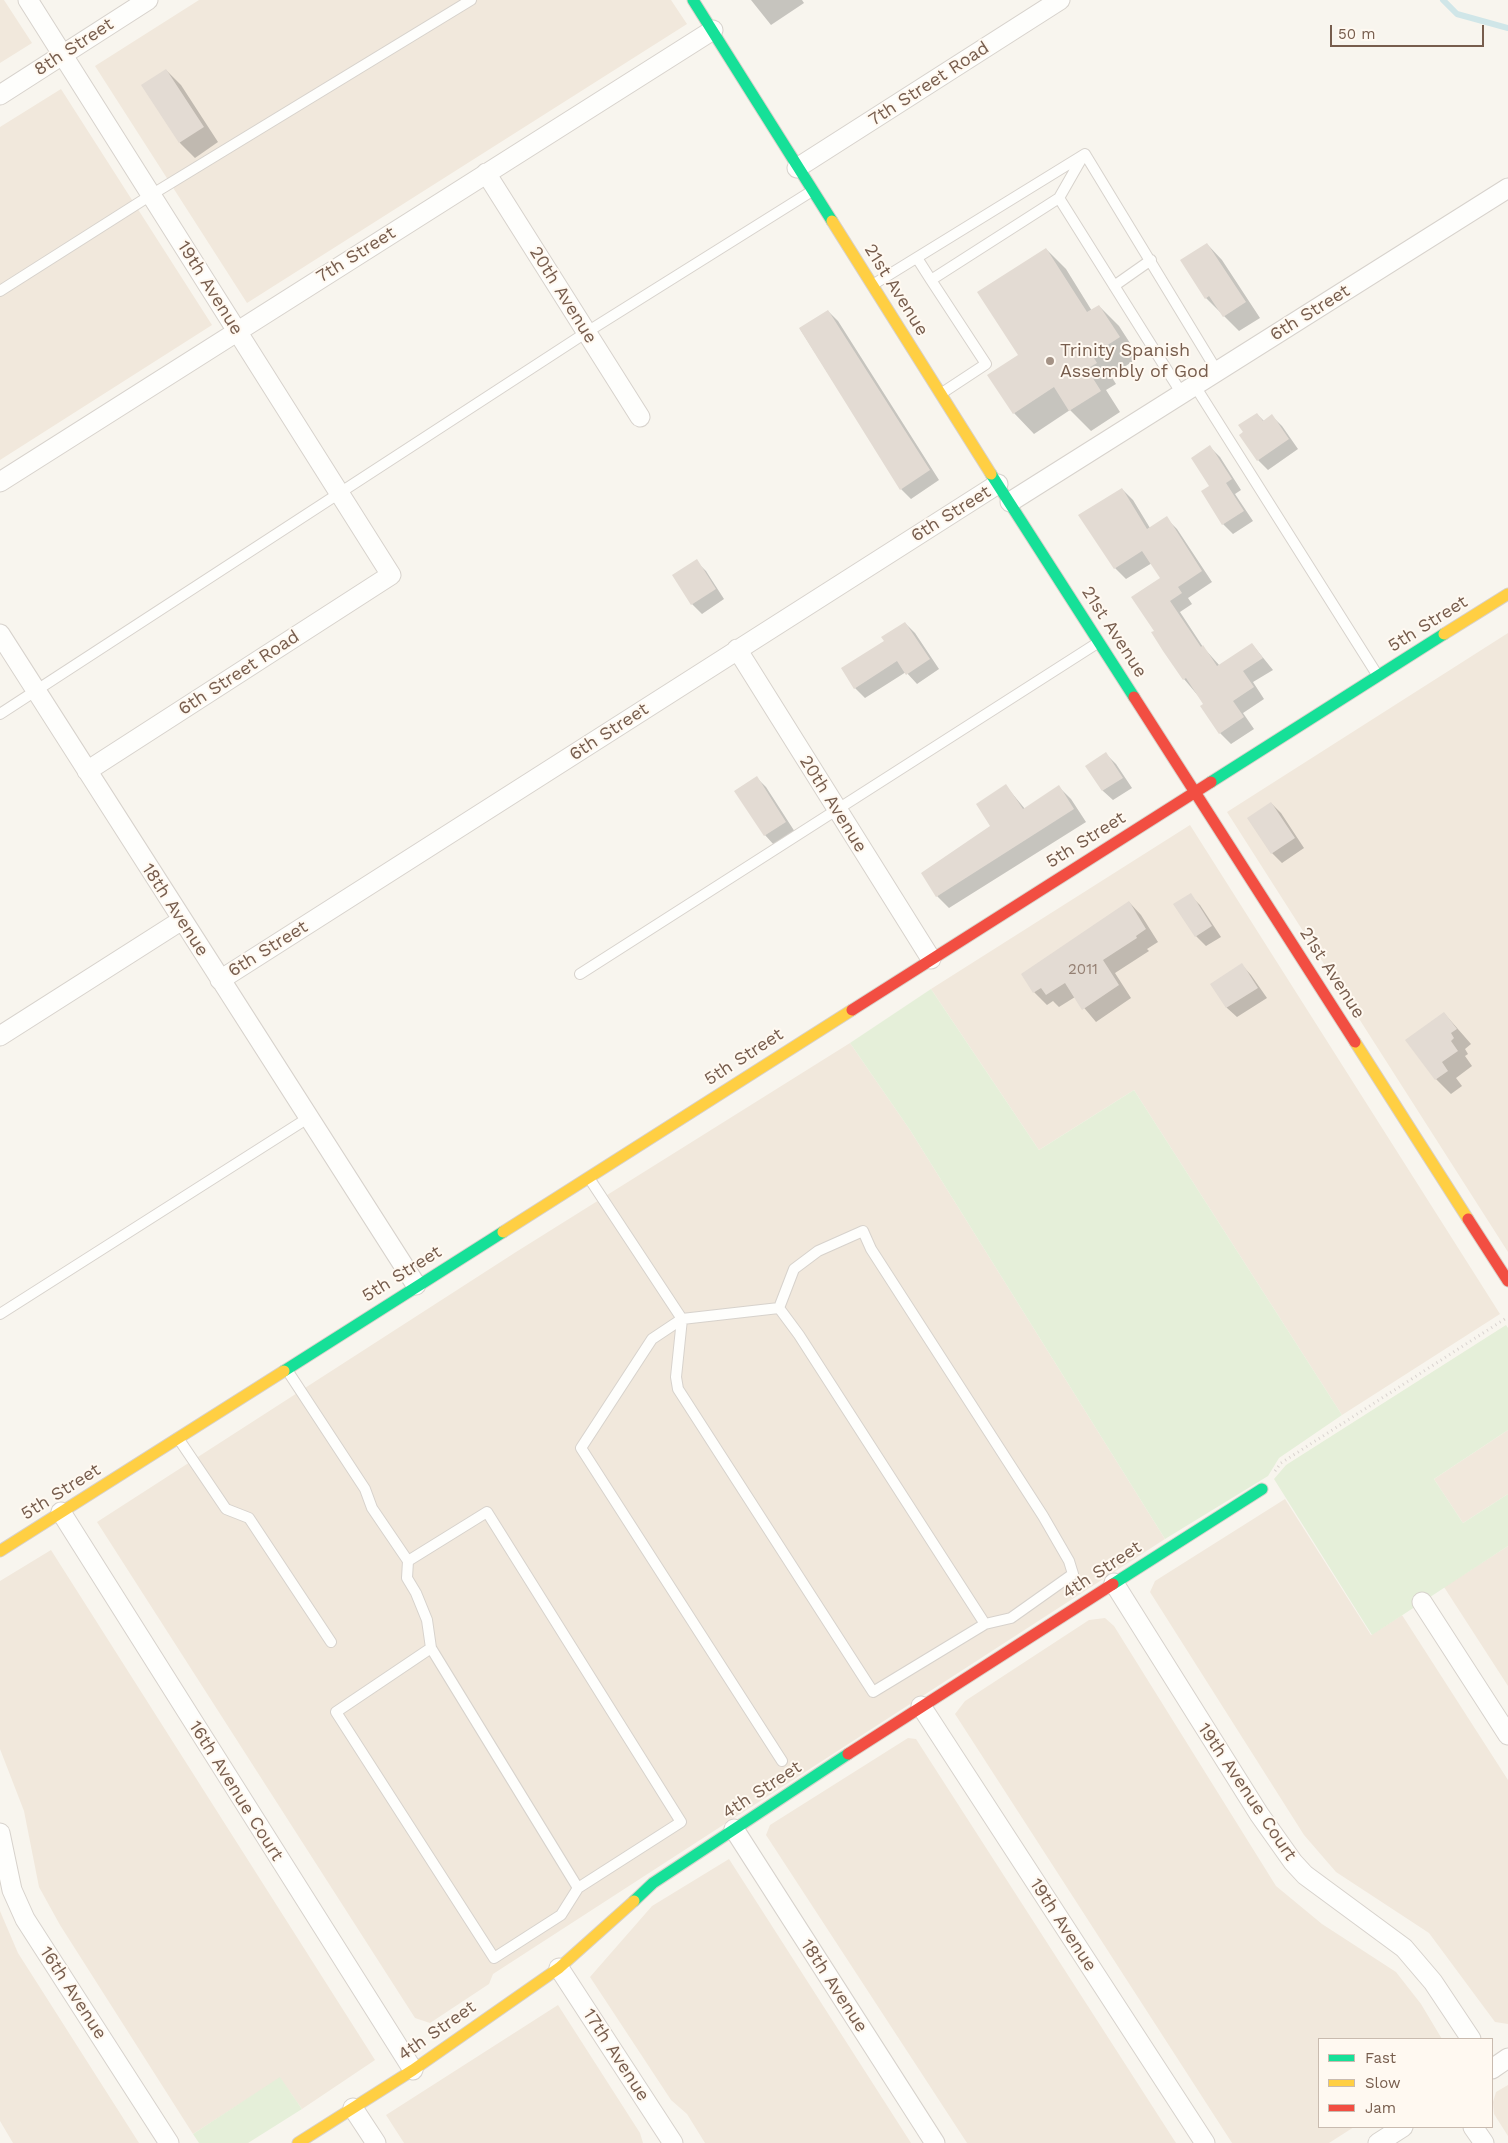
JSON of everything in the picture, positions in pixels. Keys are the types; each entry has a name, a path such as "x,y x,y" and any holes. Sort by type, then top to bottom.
{"street":[{"name":"19th Avenue","path":"28,0 391,575"},
{"name":"8th Street","path":"0,94 148,0"},
{"name":"21st Avenue","path":"693,0 797,168 998,484 1508,1281"},
{"name":"7th Street Road","path":"797,168 1060,0"},
{"name":"7th Street","path":"0,482 713,30"},
{"name":"20th Avenue","path":"486,173 640,417"},
{"name":"6th Street","path":"1010,502 1508,188"},
{"name":"6th Street","path":"220,980 998,484"},
{"name":"6th Street Road","path":"87,771 391,575"},
{"name":"5th Street","path":"0,1551 416,1285 1508,594"},
{"name":"18th Avenue","path":"0,634 416,1285"},
{"name":"20th Avenue","path":"737,649 930,959"},
{"path":"0,1036 182,920"},
{"name":"4th Street","path":"298,2143 413,2070 560,1968 653,1883 921,1706 1262,1488"},
{"name":"16th Avenue Court","path":"60,1512 413,2070"},
{"name":"19th Avenue Court","path":"1114,1584 1259,1814 1293,1862 1305,1875 1404,1948 1433,1982 1470,2038"},
{"path":"1422,1602 1508,1735"},
{"name":"19th Avenue","path":"921,1706 1205,2143"},
{"name":"18th Avenue","path":"734,1829 935,2143"},
{"name":"16th Avenue","path":"0,1833 12,1890 25,1919 169,2143"},
{"name":"17th Avenue","path":"560,1968 673,2143"},
{"path":"1493,2068 1508,2058"},
{"path":"353,2108 376,2143"},
{"path":"1378,2143 1401,2128"},
{"path":"1475,2128 1484,2143"}],"lane":[{"path":"0,291 151,195 471,0"},
{"path":"932,280 1059,198 1085,154"},
{"path":"873,285 1085,154"},
{"path":"1085,154 1217,371"},
{"path":"0,714 587,332 812,191"},
{"path":"1059,198 1114,286 1188,390 1378,676"},
{"path":"917,258 986,364 941,394"},
{"path":"1114,286 1151,260"},
{"path":"580,974 1099,642"},
{"path":"0,1314 308,1118"},
{"path":"589,1177 682,1319 676,1377 678,1389 873,1692 985,1624 1011,1618 1073,1574 1069,1561 1043,1516 871,1249 864,1231 818,1251 794,1270 779,1308"},
{"path":"779,1308 682,1319 652,1339 581,1448 782,1761"},
{"path":"779,1308 799,1335 985,1624"},
{"path":"286,1368 365,1489 372,1508 408,1561 407,1578 416,1593 427,1620 431,1648 578,1888"},
{"path":"178,1438 226,1509 249,1518 331,1642"},
{"path":"408,1561 487,1512 682,1822 578,1888 561,1915 494,1958 336,1712 431,1648"}],"path":[{"path":"1262,1488 1281,1463 1508,1317"}],"shaded area":[{"path":"0,0 4,0 32,43 0,63"},
{"path":"199,0 671,0 687,24 247,303 95,66"},
{"path":"61,89 212,325 0,460 0,127"},
{"path":"1508,633 1508,1252 1227,812"},
{"path":"1190,825 1500,1314 1342,1415 1134,1090 1039,1150 931,989"},
{"path":"850,1043 910,1130 1165,1539 493,1974 489,1984 430,2023 415,2018 97,1522 516,1252"},
{"path":"1508,1430 1508,1494 1463,1523 1434,1479"},
{"path":"1285,1499 1371,1635 1402,1615 1508,1780 1508,2024 1495,2022 1429,1933 1336,1872 1304,1835 1150,1592 1155,1581"},
{"path":"1508,1546 1508,1686 1444,1587"},
{"path":"51,1550 375,2060 302,2109 280,2078 193,2134 60,1925 39,1887 24,1811 0,1749 0,1581"},
{"path":"1105,1618 1114,1626 1276,1886 1322,1924 1396,1972 1421,2004 1441,2038 1318,2038 1318,2128 1352,2128 1329,2143 1232,2143 955,1714 965,1701 1089,1620"},
{"path":"908,1738 916,1739 1176,2143 967,2143 766,1835 770,1825"},
{"path":"729,1859 911,2143 705,2143 687,2114 671,2100 590,1977 652,1906"},
{"path":"0,1911 18,1953 139,2143 13,2143 0,2121"},
{"path":"558,2005 640,2133 643,2143 404,2143 386,2115"},
{"path":"1508,2085 1508,2136 1494,2114 1493,2102 1496,2092"}],"green space":[{"path":"931,989 1039,1150 1134,1090 1342,1415 1279,1458 1268,1476 1165,1539 910,1130 850,1043"},
{"path":"1506,1325 1508,1328 1508,1430 1434,1479 1463,1523 1508,1494 1508,1546 1372,1635 1274,1479 1286,1465"},
{"path":"280,2077 302,2109 248,2143 199,2143 193,2134"}],"building":[{"path":"166,69 204,127 179,143 141,85"},
{"path":"1207,243 1246,302 1223,317 1209,296 1205,299 1180,260"},
{"path":"1046,248 1087,312 1099,305 1120,337 1092,355 1097,363 1087,369 1101,391 1069,411 1054,387 1013,414 987,375 1018,355 977,292"},
{"path":"828,310 930,470 900,490 799,328"},
{"path":"1257,413 1263,421 1272,414 1289,439 1257,461 1239,435 1243,432 1238,425"},
{"path":"1210,445 1232,479 1226,483 1244,511 1222,525 1201,491 1209,486 1191,458"},
{"path":"1122,488 1147,529 1167,516 1202,571 1178,587 1182,593 1170,601 1201,647 1203,645 1217,666 1252,643 1263,658 1243,671 1254,687 1233,701 1244,717 1219,734 1200,706 1203,704 1186,678 1183,680 1163,651 1151,632 1154,631 1131,597 1160,578 1142,551 1114,569 1078,515"},
{"path":"697,559 716,589 691,605 672,575"},
{"path":"905,622 930,659 906,675 897,661 854,689 841,668 884,641 881,637"},
{"path":"1106,752 1123,778 1102,791 1085,766"},
{"path":"757,776 786,822 764,836 734,791"},
{"path":"1006,784 1023,809 1059,785 1074,809 936,897 921,873 990,826 976,804"},
{"path":"1271,802 1295,838 1271,854 1247,818"},
{"path":"1191,893 1212,926 1195,937 1173,904"},
{"path":"1129,901 1146,929 1136,936 1137,938 1103,960 1119,985 1082,1010 1065,983 1046,995 1041,988 1033,993 1021,974"},
{"path":"1242,963 1258,988 1226,1008 1210,984"},
{"path":"1444,1012 1457,1029 1451,1033 1454,1038 1451,1041 1458,1051 1442,1062 1448,1071 1435,1080 1405,1040"}],"waterway":[{"path":"1443,0 1457,14 1508,28"}],"traffic: fast":[{"path":"693,0 832,221"},
{"path":"991,474 1134,697"},
{"path":"1211,782 1444,634"},
{"path":"284,1371 503,1232"},
{"path":"1113,1584 1262,1489"},
{"path":"634,1901 653,1883 848,1754"}],"traffic: slow":[{"path":"832,221 991,474"},
{"path":"1444,634 1508,594"},
{"path":"503,1232 852,1010"},
{"path":"1355,1042 1468,1219"},
{"path":"0,1551 284,1371"},
{"path":"298,2143 413,2070 559,1968 634,1901"}],"traffic: jam":[{"path":"1134,697 1355,1042"},
{"path":"852,1010 1211,782"},
{"path":"1468,1219 1508,1281"},
{"path":"848,1754 1113,1584"}],"place":[{"name":"Trinity Spanish Assembly of God","path":"1050,361"}]}
